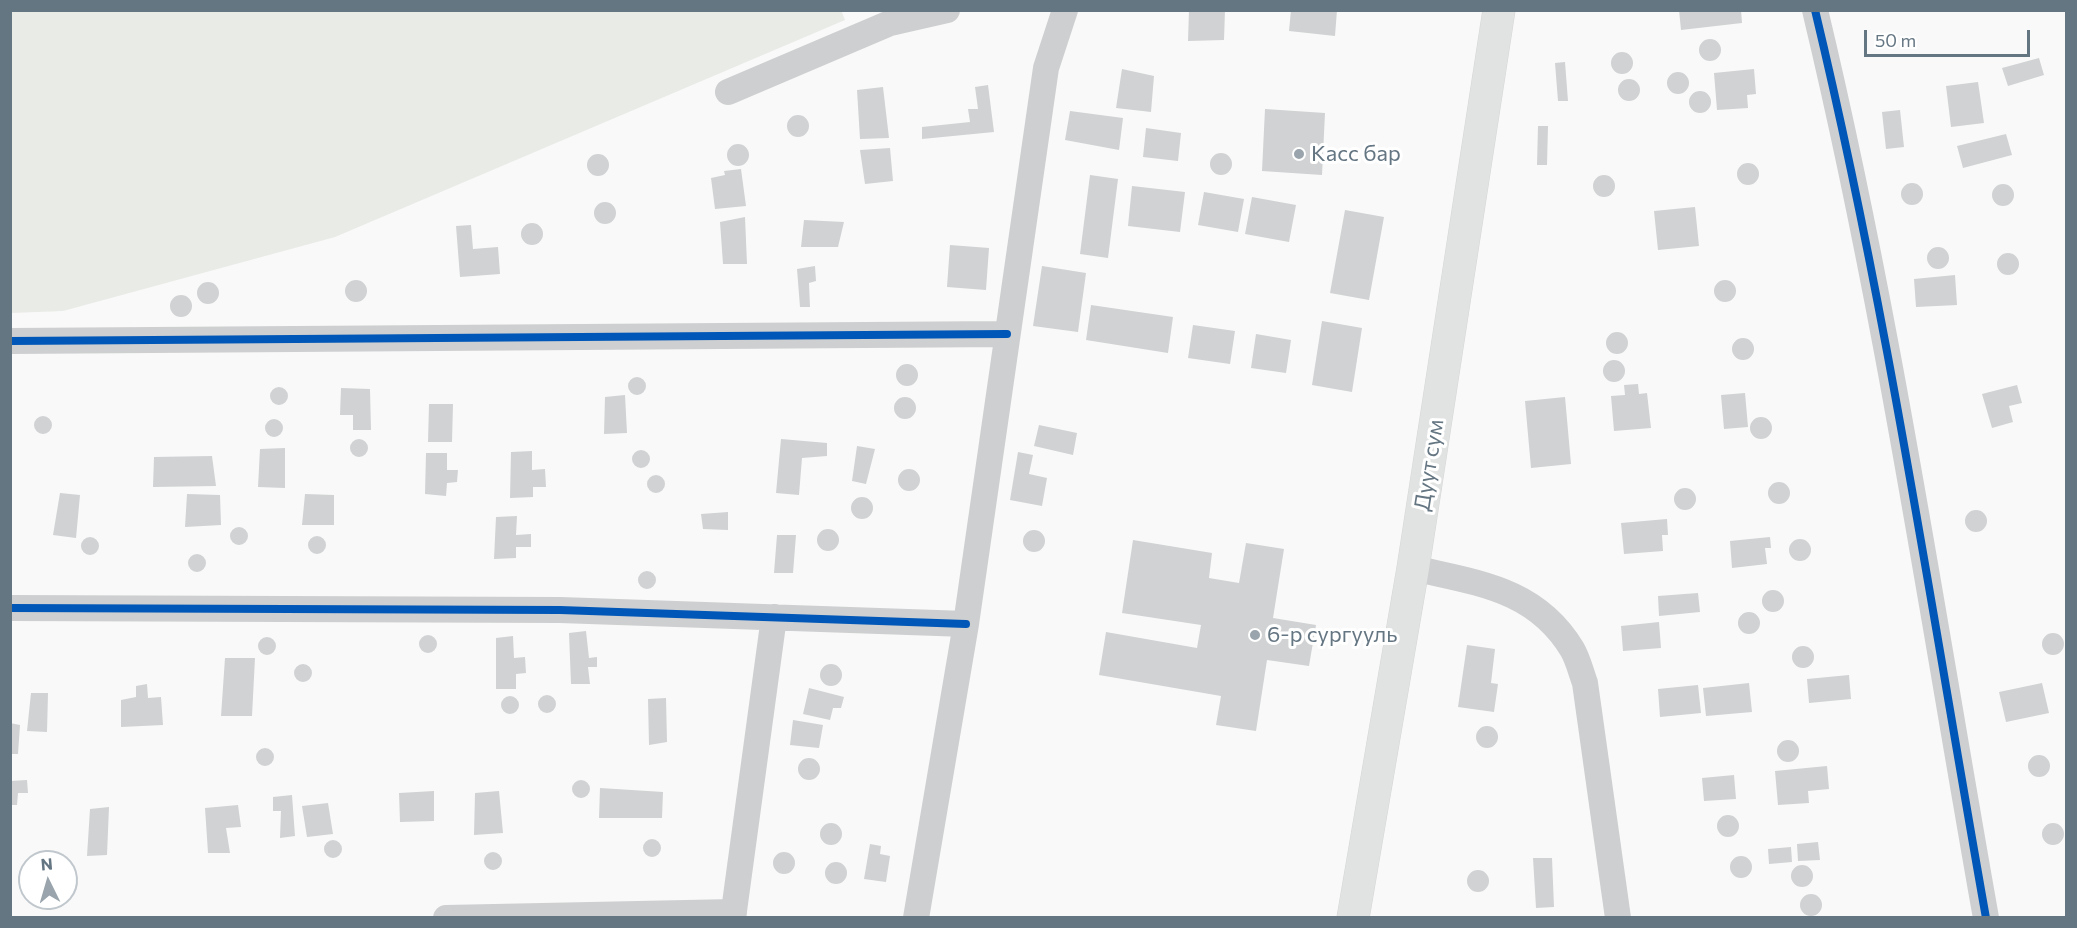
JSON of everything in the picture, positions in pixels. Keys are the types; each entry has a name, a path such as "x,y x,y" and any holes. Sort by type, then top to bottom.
{"main road":[{"name":"Дуут сум","path":"1353,918 1413,568 1499,10"}],"street":[{"path":"728,92 890,23 947,10"},
{"path":"916,918 966,624 1046,68 1065,10"},
{"path":"1815,10 1843,125 1898,399 1986,918"},
{"path":"10,341 1007,334"},
{"path":"1413,568 1494,587 1525,600 1549,619 1573,650 1585,683 1618,918"},
{"path":"10,608 560,610 966,624"},
{"path":"446,918 734,915 774,617"}],"shaded area":[{"path":"841,10 845,20 335,237 63,311 11,313 11,11"}],"building":[{"path":"1189,10 1225,10 1224,40 1188,41"},
{"path":"1291,10 1337,10 1335,36 1289,31"},
{"path":"1679,10 1741,10 1742,23 1681,30"},
{"path":"1710,39 1718,42 1721,50 1718,58 1710,61 1702,58 1699,50 1702,42"},
{"path":"1622,52 1630,55 1633,63 1630,71 1622,74 1614,71 1611,63 1614,55"},
{"path":"2039,58 2044,75 2008,86 2002,68"},
{"path":"1565,62 1568,101 1558,101 1555,63"},
{"path":"1122,69 1154,76 1151,112 1116,108"},
{"path":"1754,69 1756,94 1747,95 1748,108 1717,110 1714,73"},
{"path":"1678,72 1686,75 1689,83 1686,91 1678,94 1670,91 1667,83 1670,75"},
{"path":"1629,79 1637,82 1640,90 1637,98 1629,101 1621,98 1618,90 1621,82"},
{"path":"1978,82 1984,123 1951,127 1946,86"},
{"path":"988,85 994,132 922,139 922,127 970,122 968,109 978,109 975,87"},
{"path":"883,87 889,138 860,139 857,90"},
{"path":"1700,91 1708,94 1711,102 1708,110 1700,113 1692,110 1689,102 1692,94"},
{"path":"1265,109 1325,113 1322,175 1262,171"},
{"path":"1900,110 1904,147 1886,149 1882,112"},
{"path":"1070,111 1123,118 1119,150 1065,140"},
{"path":"798,115 806,118 809,126 806,134 798,137 790,134 787,126 790,118"},
{"path":"1538,126 1548,126 1547,165 1537,165"},
{"path":"1146,128 1181,133 1178,161 1143,157"},
{"path":"2006,134 2012,155 1963,168 1957,146"},
{"path":"738,144 746,147 749,155 746,163 738,166 730,163 727,155 730,147"},
{"path":"890,148 893,181 865,184 860,150"},
{"path":"1221,153 1229,156 1232,164 1229,172 1221,175 1213,172 1210,164 1213,156"},
{"path":"598,154 606,157 609,165 606,173 598,176 590,173 587,165 590,157"},
{"path":"1748,163 1756,166 1759,174 1756,182 1748,185 1740,182 1737,174 1740,166"},
{"path":"741,169 746,206 715,209 711,178 725,175 724,171"},
{"path":"1090,175 1118,179 1108,258 1080,254"},
{"path":"1604,175 1612,178 1615,186 1612,194 1604,197 1596,194 1593,186 1596,178"},
{"path":"1912,183 1920,186 1923,194 1920,202 1912,205 1904,202 1901,194 1904,186"},
{"path":"2003,184 2011,187 2014,195 2011,203 2003,206 1995,203 1992,195 1995,187"},
{"path":"1132,186 1185,192 1180,232 1128,226"},
{"path":"1204,192 1244,199 1238,232 1198,225"},
{"path":"1252,197 1296,205 1289,242 1245,234"},
{"path":"605,202 613,205 616,213 613,221 605,224 597,221 594,213 597,205"},
{"path":"1695,207 1699,246 1658,250 1654,211"},
{"path":"1345,210 1384,217 1369,300 1330,293"},
{"path":"745,217 747,264 723,264 720,222"},
{"path":"804,220 844,222 838,247 801,247"},
{"path":"532,223 540,226 543,234 540,242 532,245 524,242 521,234 524,226"},
{"path":"471,225 473,249 498,247 500,274 460,277 456,226"},
{"path":"950,245 989,248 986,290 947,287"},
{"path":"1938,247 1946,250 1949,258 1946,266 1938,269 1930,266 1927,258 1930,250"},
{"path":"2008,253 2016,256 2019,264 2016,272 2008,275 2000,272 1997,264 2000,256"},
{"path":"815,266 816,281 809,283 810,307 800,307 797,269"},
{"path":"1042,266 1086,273 1078,332 1033,326"},
{"path":"1955,275 1957,305 1916,307 1914,279"},
{"path":"356,280 364,283 367,291 364,299 356,302 348,299 345,291 348,283"},
{"path":"1725,280 1733,283 1736,291 1733,299 1725,302 1717,299 1714,291 1717,283"},
{"path":"208,282 216,285 219,293 216,301 208,304 200,301 197,293 200,285"},
{"path":"181,295 189,298 192,306 189,314 181,317 173,314 170,306 173,298"},
{"path":"1091,305 1173,317 1168,353 1086,340"},
{"path":"1322,321 1362,328 1352,392 1312,385"},
{"path":"1193,325 1235,331 1230,364 1188,358"},
{"path":"1617,332 1625,335 1628,343 1625,351 1617,354 1609,351 1606,343 1609,335"},
{"path":"1256,334 1291,340 1286,373 1251,368"},
{"path":"1743,338 1751,341 1754,349 1751,357 1743,360 1735,357 1732,349 1735,341"},
{"path":"1614,360 1622,363 1625,371 1622,379 1614,382 1606,379 1603,371 1606,363"},
{"path":"907,364 915,367 918,375 915,383 907,386 899,383 896,375 899,367"},
{"path":"633,377 641,377 646,382 644,393 633,395 628,390 628,382"},
{"path":"1638,384 1639,394 1647,393 1651,428 1614,431 1611,396 1625,395 1624,385"},
{"path":"2017,385 2022,403 2009,406 2013,422 1992,428 1982,394"},
{"path":"275,387 283,387 288,392 286,403 275,405 270,400 270,392"},
{"path":"341,388 370,389 371,430 353,430 353,415 340,415"},
{"path":"1745,393 1748,427 1724,429 1721,395"},
{"path":"625,395 627,433 604,434 605,397"},
{"path":"905,397 913,400 916,408 913,416 905,419 897,416 894,408 897,400"},
{"path":"1565,397 1571,464 1531,468 1525,401"},
{"path":"429,404 453,404 452,442 428,442"},
{"path":"39,416 47,416 52,421 50,432 39,434 34,429 34,421"},
{"path":"1761,417 1769,420 1772,428 1769,436 1761,439 1753,436 1750,428 1753,420"},
{"path":"270,419 278,419 283,424 281,435 270,437 265,432 265,424"},
{"path":"1039,425 1077,433 1073,455 1034,446"},
{"path":"355,439 363,439 368,444 366,455 355,457 350,452 350,444"},
{"path":"781,439 827,443 827,456 802,458 799,495 776,493"},
{"path":"857,446 875,449 866,484 852,481"},
{"path":"285,448 285,488 258,487 260,449"},
{"path":"637,450 645,450 650,455 648,466 637,468 632,463 632,455"},
{"path":"532,451 532,470 545,469 546,487 533,487 533,497 510,498 511,452"},
{"path":"1018,452 1033,455 1029,474 1047,478 1042,506 1010,500"},
{"path":"426,453 447,453 447,470 458,470 457,482 447,483 446,496 425,494"},
{"path":"212,456 216,486 153,487 154,457"},
{"path":"909,469 917,472 920,480 917,488 909,491 901,488 898,480 901,472"},
{"path":"652,475 660,475 665,480 663,491 652,493 647,488 647,480"},
{"path":"1779,482 1787,485 1790,493 1787,501 1779,504 1771,501 1768,493 1771,485"},
{"path":"1685,488 1693,491 1696,499 1693,507 1685,510 1677,507 1674,499 1677,491"},
{"path":"60,493 80,495 76,538 53,535"},
{"path":"187,494 220,495 221,525 185,527"},
{"path":"305,494 334,495 334,525 302,525"},
{"path":"862,497 870,500 873,508 870,516 862,519 854,516 851,508 854,500"},
{"path":"1976,510 1984,513 1987,521 1984,529 1976,532 1968,529 1965,521 1968,513"},
{"path":"728,512 728,530 703,529 701,514"},
{"path":"517,516 516,535 531,534 531,547 516,547 516,558 494,559 496,517"},
{"path":"1667,519 1668,535 1662,535 1663,551 1624,554 1621,523"},
{"path":"235,527 243,527 248,532 246,543 235,545 230,540 230,532"},
{"path":"828,529 836,532 839,540 836,548 828,551 820,548 817,540 820,532"},
{"path":"1034,530 1042,533 1045,541 1042,549 1034,552 1026,549 1023,541 1026,533"},
{"path":"777,535 796,535 793,573 774,573"},
{"path":"313,536 321,536 326,541 324,552 313,554 308,549 308,541"},
{"path":"86,537 94,537 99,542 97,553 86,555 81,550 81,542"},
{"path":"1770,537 1771,548 1765,548 1767,564 1732,568 1730,541"},
{"path":"1800,539 1808,542 1811,550 1808,558 1800,561 1792,558 1789,550 1792,542"},
{"name":"6-р сургууль","path":"1133,540 1212,553 1209,578 1239,583 1246,543 1284,549 1273,618 1316,625 1309,666 1267,660 1256,731 1216,725 1221,696 1099,675 1106,632 1197,648 1201,625 1122,613"},
{"path":"193,554 201,554 206,559 204,570 193,572 188,567 188,559"},
{"path":"643,571 651,571 656,576 654,587 643,589 638,584 638,576"},
{"path":"1773,590 1781,593 1784,601 1781,609 1773,612 1765,609 1762,601 1765,593"},
{"path":"1698,593 1700,612 1659,616 1658,596"},
{"path":"1749,612 1757,615 1760,623 1757,631 1749,634 1741,631 1738,623 1741,615"},
{"path":"1659,622 1661,648 1623,651 1621,626"},
{"path":"586,631 589,658 597,657 597,667 588,667 590,684 571,684 569,633"},
{"path":"2053,633 2061,636 2064,644 2061,652 2053,655 2045,652 2042,644 2045,636"},
{"path":"424,635 432,635 437,640 435,651 424,653 419,648 419,640"},
{"path":"513,636 514,658 525,657 526,673 516,674 516,689 496,689 496,638"},
{"path":"263,637 271,637 276,642 274,653 263,655 258,650 258,642"},
{"path":"1467,645 1495,649 1491,683 1498,684 1494,712 1458,707"},
{"path":"1803,646 1811,649 1814,657 1811,665 1803,668 1795,665 1792,657 1795,649"},
{"path":"225,658 255,658 252,716 221,716"},
{"path":"299,664 307,664 312,669 310,680 299,682 294,677 294,669"},
{"path":"831,664 839,667 842,675 839,683 831,686 823,683 820,675 823,667"},
{"path":"1849,675 1851,699 1809,703 1807,679"},
{"path":"1749,683 1752,712 1706,716 1703,688"},
{"path":"2042,683 2049,713 2006,722 1999,692"},
{"path":"147,684 148,698 161,697 163,725 121,727 121,700 136,697 136,686"},
{"path":"1698,685 1701,713 1660,717 1658,689"},
{"path":"809,688 844,697 841,708 833,708 830,720 803,714"},
{"path":"31,693 48,693 47,732 27,731"},
{"path":"543,695 551,695 556,700 554,711 543,713 538,708 538,700"},
{"path":"506,696 514,696 519,701 517,712 506,714 501,709 501,701"},
{"path":"666,698 667,742 649,745 648,699"},
{"path":"793,720 823,725 819,748 790,745"},
{"path":"10,723 20,725 18,754 10,754"},
{"path":"1487,726 1495,729 1498,737 1495,745 1487,748 1479,745 1476,737 1479,729"},
{"path":"1788,740 1796,743 1799,751 1796,759 1788,762 1780,759 1777,751 1780,743"},
{"path":"261,748 269,748 274,753 272,764 261,766 256,761 256,753"},
{"path":"2039,755 2047,758 2050,766 2047,774 2039,777 2031,774 2028,766 2031,758"},
{"path":"809,758 817,761 820,769 817,777 809,780 801,777 798,769 801,761"},
{"path":"1827,766 1829,789 1808,791 1809,803 1778,805 1775,771"},
{"path":"1734,775 1736,799 1704,801 1702,778"},
{"path":"27,780 28,793 18,793 17,805 10,805 10,781"},
{"path":"577,780 585,780 590,785 588,796 577,798 572,793 572,785"},
{"path":"600,788 663,792 662,818 599,818"},
{"path":"434,791 434,821 400,822 399,793"},
{"path":"499,791 503,833 474,835 475,793"},
{"path":"292,795 295,836 280,838 281,811 273,811 273,797"},
{"path":"328,803 333,834 307,837 302,806"},
{"path":"238,805 241,827 226,828 230,853 208,853 205,808"},
{"path":"109,807 107,855 87,856 90,809"},
{"path":"1728,815 1736,818 1739,826 1736,834 1728,837 1720,834 1717,826 1720,818"},
{"path":"831,823 839,826 842,834 839,842 831,845 823,842 820,834 823,826"},
{"path":"2053,823 2061,826 2064,834 2061,842 2053,845 2045,842 2042,834 2045,826"},
{"path":"648,839 656,839 661,844 659,855 648,857 643,852 643,844"},
{"path":"329,840 337,840 342,845 340,856 329,858 324,853 324,845"},
{"path":"1818,842 1820,860 1798,861 1797,844"},
{"path":"870,844 881,846 880,854 890,856 886,882 864,879"},
{"path":"1791,847 1792,862 1769,864 1768,849"},
{"path":"489,852 497,852 502,857 500,868 489,870 484,865 484,857"},
{"path":"784,852 792,855 795,863 792,871 784,874 776,871 773,863 776,855"},
{"path":"1741,856 1749,859 1752,867 1749,875 1741,878 1733,875 1730,867 1733,859"},
{"path":"1533,858 1552,858 1554,907 1536,908"},
{"path":"836,862 844,865 847,873 844,881 836,884 828,881 825,873 828,865"},
{"path":"1802,865 1810,868 1813,876 1810,884 1802,887 1794,884 1791,876 1794,868"},
{"path":"1478,870 1486,873 1489,881 1486,889 1478,892 1470,889 1467,881 1470,873"},
{"path":"1811,894 1819,897 1822,905 1819,913 1811,916 1803,913 1800,905 1803,897"}],"cycle path":[{"path":"1815,10 1841,123 1887,349 1986,918"},
{"path":"10,341 1007,334"},
{"path":"10,608 560,610 966,624"}],"place":[{"name":"Касс бар","path":"1299,154"},
{"name":"6-р сургууль","path":"1255,635"}]}
